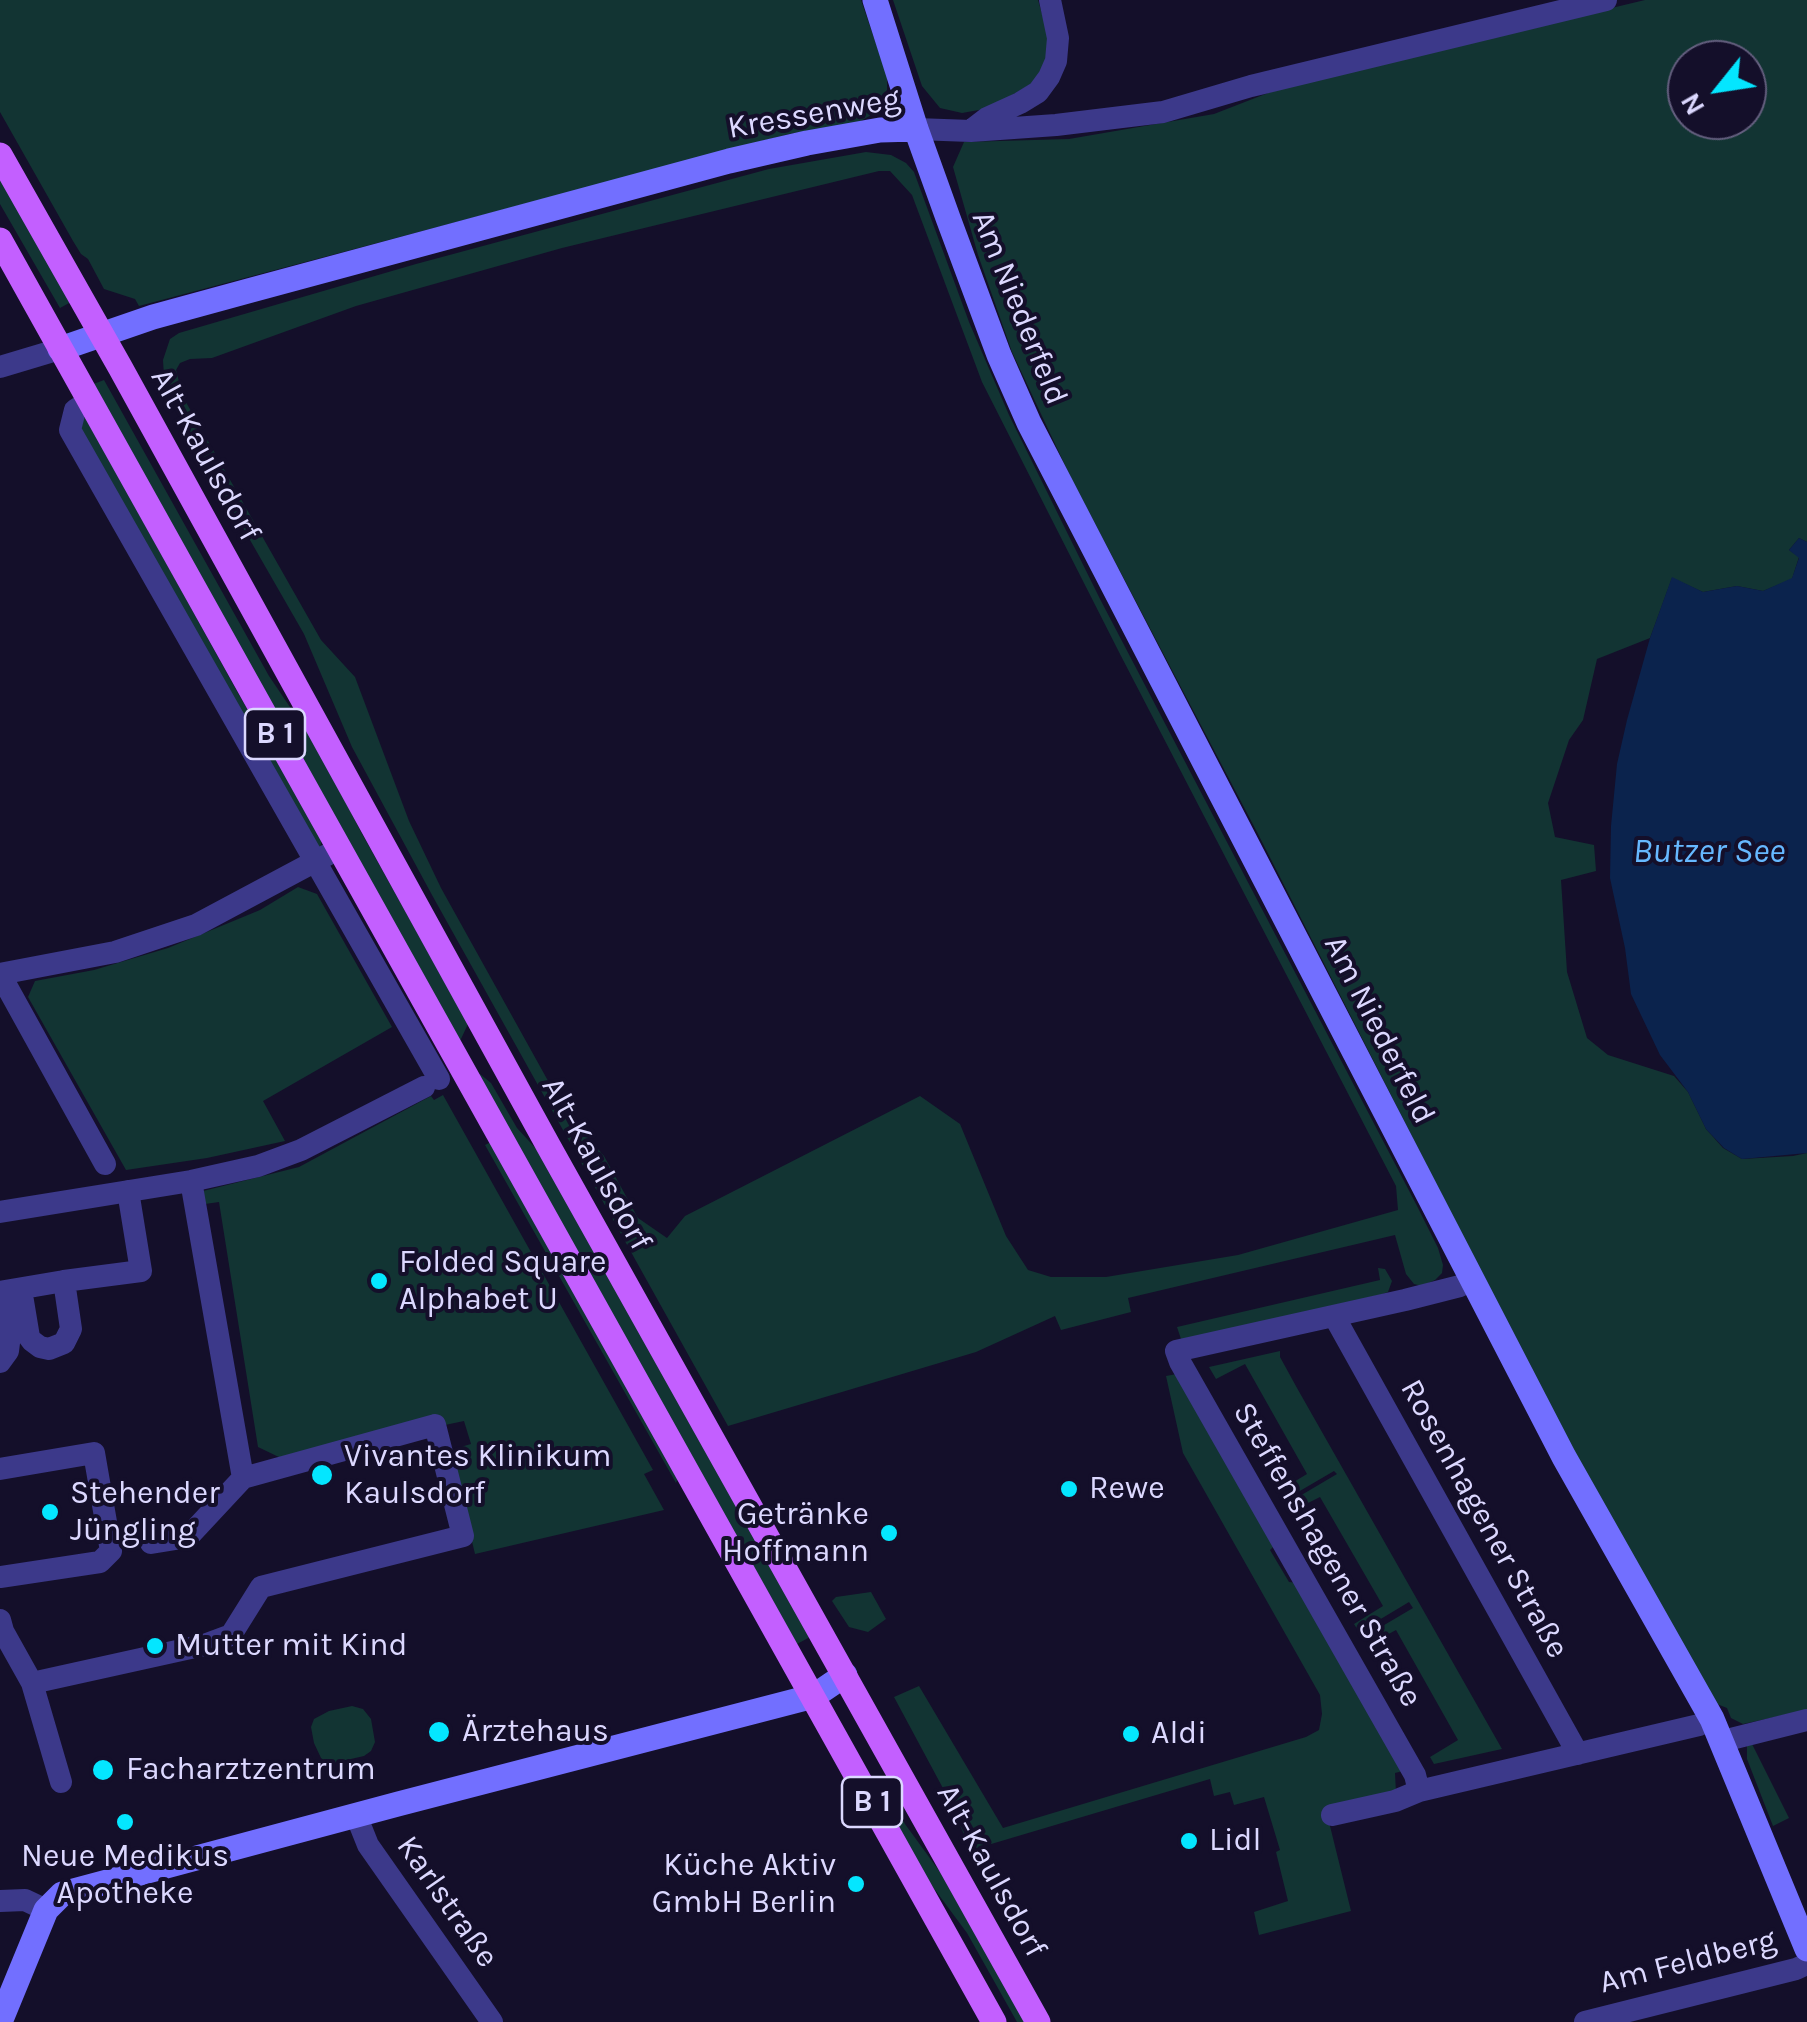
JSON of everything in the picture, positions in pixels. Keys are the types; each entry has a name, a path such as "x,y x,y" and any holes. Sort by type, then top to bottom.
{"main road":[{"name":"B 1","path":"0,154 102,335"},
{"name":"B 1","path":"0,240 994,2022"},
{"name":"Alt-Kaulsdorf","path":"102,335 559,1165 1038,2022"}],"street":[{"name":"Am Niederfeld","path":"875,0 916,129 998,354 1030,424 1564,1457 1717,1730 1807,1949"},
{"path":"971,131 987,118 1038,92 1048,77 1056,60 1058,38 1050,0"},
{"name":"Kressenweg","path":"60,349 248,290 806,143 880,130 971,131 1163,112 1252,86 1606,0"},
{"path":"0,367 60,349"},
{"path":"0,1212 191,1181 258,1166 301,1150 432,1083 316,862 70,430 76,410 89,401"},
{"path":"104,1164 0,974 115,952 196,925 340,848"},
{"path":"191,1181 242,1478"},
{"path":"7,1291 141,1271 128,1191"},
{"path":"1334,1316 1472,1280"},
{"path":"7,1291 29,1337 40,1347 53,1349 64,1343 70,1329 64,1282"},
{"path":"0,1362 9,1342 7,1291"},
{"name":"Steffenshagener Straße","path":"1334,1316 1176,1352 1415,1775 1419,1792"},
{"name":"Rosenhagener Straße","path":"1334,1316 1578,1754"},
{"path":"0,1577 100,1562 111,1551 188,1537 242,1478 435,1424 462,1536 261,1587 231,1635 204,1645 32,1683"},
{"path":"0,1468 94,1453 111,1551"},
{"path":"0,1620 5,1645 32,1683 60,1782"},
{"path":"0,2022 46,1910 62,1894 814,1696 845,1675"},
{"path":"1332,1815 1699,1725 1717,1730 1807,1720"},
{"name":"Karlstraße","path":"356,1815 368,1845 492,2022"},
{"path":"0,1901 24,1900 46,1910"},
{"name":"Am Feldberg","path":"1585,2022 1807,1964"}],"green space":[{"path":"0,0 861,0 887,76 887,90 873,114 859,122 789,134 139,306 135,299 104,289 0,112"},
{"path":"893,0 1038,0 1049,38 1047,62 1036,81 990,108 962,113 940,108 922,86"},
{"path":"1645,0 1807,0 1807,542 1799,538 1789,550 1799,557 1792,579 1763,591 1737,586 1703,592 1672,578 1650,638 1597,659 1583,720 1569,740 1548,803 1555,837 1594,845 1596,871 1561,880 1567,972 1587,1038 1608,1055 1674,1076 1688,1092 1706,1129 1723,1148 1742,1159 1807,1153 1807,1710 1743,1724 1717,1704 1532,1372 1257,832 1070,476 1012,352 953,167 964,142 1069,139 1214,114 1286,86"},
{"path":"866,152 891,155 914,172 969,322 1009,415 1100,599 1438,1248 1443,1265 1435,1280 1422,1286 1414,1284 1406,1274 1395,1235 1128,1298 1131,1312 1061,1330 1055,1316 976,1352 728,1426 352,747 304,634 165,392 163,360 170,339 179,333 416,264 769,169","holes":["890,171 912,195 982,382 1396,1186 1398,1210 1238,1255 1106,1277 1051,1277 1028,1270 1006,1236 960,1124 920,1096 685,1216 667,1238 638,1218 604,1156 568,1113 547,1079 441,888 409,821 355,677 321,640 183,397 176,370 180,363 190,359 212,358 356,306 562,248"]},
{"path":"0,178 71,302 60,308 0,204"},
{"path":"104,380 269,676 317,747 468,1024 460,1041 91,385"},
{"path":"78,417 86,418 322,838 320,849 79,431"},
{"path":"298,887 317,894 392,1027 263,1101 285,1141 126,1170 28,997 35,981 94,970 168,948 260,910"},
{"path":"480,1074 491,1083 517,1128 539,1152 810,1637 797,1644"},
{"path":"443,1095 653,1470 644,1474 664,1510 475,1554 450,1450 471,1444 464,1421 283,1459 258,1447 219,1202 205,1204 203,1191 299,1167 431,1096 434,1100"},
{"path":"491,1142 679,1475 676,1483 485,1145"},
{"path":"1378,1268 1385,1269 1392,1281 1388,1292 1182,1342 1177,1327 1380,1280"},
{"path":"1280,1351 1297,1388 1502,1749 1434,1764 1430,1757 1458,1740 1396,1630 1374,1642 1369,1634 1413,1608 1409,1602 1359,1632 1354,1624 1383,1606 1320,1497 1298,1508 1293,1500 1337,1474 1334,1471 1293,1495 1287,1486 1307,1474 1245,1364 1216,1379 1209,1367"},
{"path":"1182,1373 1276,1544 1270,1550 1289,1582 1299,1583 1403,1771 1395,1773 1396,1793 1329,1822 1351,1911 1259,1935 1254,1912 1288,1901 1276,1852 1280,1850 1264,1797 1234,1805 1230,1792 1214,1796 1210,1779 971,1850 894,1697 919,1686 1003,1828 1319,1730 1320,1695 1183,1453 1166,1376"},
{"path":"871,1592 886,1619 868,1632 849,1627 832,1601"},
{"path":"352,1706 363,1709 371,1719 375,1742 364,1756 329,1764 321,1758 314,1743 314,1719"},
{"path":"1752,1744 1789,1818 1773,1826 1747,1759 1747,1745"},
{"path":"891,1799 940,1872 1025,2022 1017,2022 967,1933 924,1875 885,1803"}],"water":[{"name":"Butzer See","path":"1799,538 1807,542 1807,1153 1742,1159 1724,1148 1706,1129 1688,1092 1660,1055 1631,994 1610,878 1611,826 1617,764 1627,720 1672,577 1703,592 1737,586 1763,591 1792,578 1799,558 1789,550"}],"place":[{"name":"Folded Square Alphabet U","path":"379,1281"},
{"name":"Vivantes Klinikum Kaulsdorf","path":"322,1475"},
{"name":"Rewe","path":"1069,1489"},
{"name":"Stehender Jüngling","path":"50,1512"},
{"name":"Getränke Hoffmann","path":"889,1533"},
{"name":"Mutter mit Kind","path":"155,1646"},
{"name":"Ärztehaus","path":"439,1732"},
{"name":"Aldi","path":"1131,1734"},
{"name":"Facharztzentrum","path":"103,1770"},
{"name":"Neue Medikus Apotheke","path":"125,1822"},
{"name":"Lidl","path":"1189,1841"},
{"name":"Küche Aktiv GmbH Berlin","path":"856,1884"}]}
